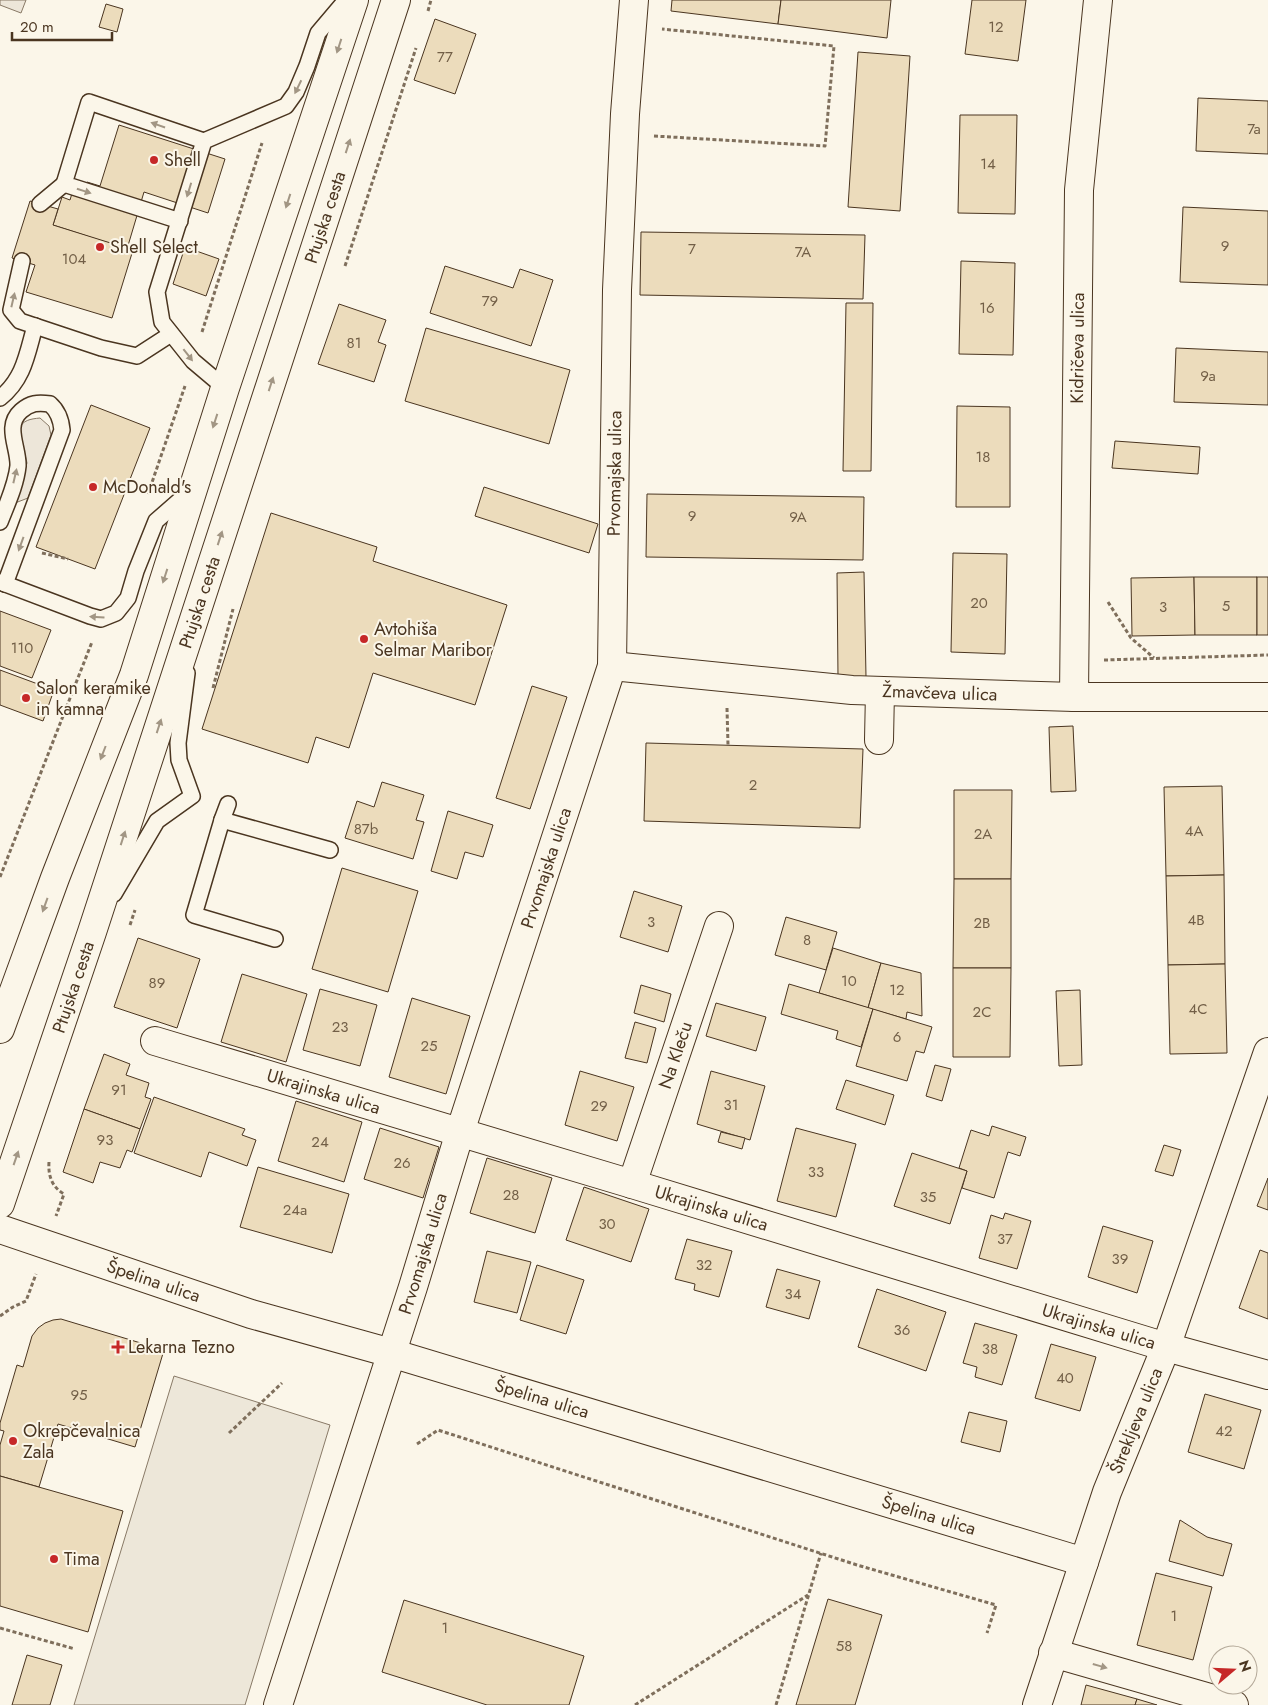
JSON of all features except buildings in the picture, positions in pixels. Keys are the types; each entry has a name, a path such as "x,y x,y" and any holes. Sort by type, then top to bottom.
{"street":[{"path":"0,1030 55,878 134,675 193,489 354,0"},
{"name":"Ptujska cesta","path":"0,1204 92,932 396,0"},
{"name":"Kidričeva ulica","path":"1074,697 1079,190 1098,0"},
{"name":"Prvomajska ulica","path":"278,1705 413,1287 460,1132 612,666 617,290 633,13"},
{"name":"Žmavčeva ulica","path":"612,666 880,691 1074,697 1268,697"},
{"path":"880,691 880,740"},
{"name":"Na Kleču","path":"632,1184 719,926"},
{"name":"Ukrajinska ulica","path":"154,1041 1166,1347 1268,1375"},
{"name":"Štrekljeva ulica","path":"1037,1705 1107,1492 1166,1347 1268,1052"},
{"name":"Špelina ulica","path":"0,1230 251,1314 391,1353 1084,1562"},
{"path":"1053,1653 1234,1705"}],"lane":[{"path":"40,204 64,184 89,102 204,141 286,106 296,92 308,66 318,32 346,0"},
{"path":"204,141 157,292 162,322 193,362 226,388"},
{"path":"64,184 180,221"},
{"path":"22,261 11,310 20,321 101,348 137,356 171,334"},
{"path":"0,398 10,390 19,378 35,326"},
{"path":"0,522 15,479 18,464 13,424 17,415 26,406 40,402 50,404 56,409 61,420 62,430 3,583 100,619 116,613 128,598 136,571 156,521 193,489"},
{"path":"92,932 157,821 192,796 179,760 178,743 195,616"},
{"path":"228,804 194,915 275,939"},
{"path":"222,820 330,850"}],"path":[{"path":"625,135 826,146 834,46 633,13"},
{"path":"146,500 193,362 271,112"},
{"path":"1106,600 1131,638 1154,659"},
{"path":"0,877 100,619"},
{"path":"1102,661 1268,655"},
{"path":"727,701 728,745"},
{"path":"128,930 138,902"},
{"path":"0,1316 13,1307 26,1302 64,1194 56,1189 52,1182 49,1171 49,1155"},
{"path":"229,1434 282,1383"},
{"path":"417,1444 438,1430 821,1553 996,1605 987,1633"},
{"path":"776,1705 821,1553"},
{"path":"635,1705 808,1596"},
{"path":"0,1628 75,1650"}],"shaded area":[{"path":"0,0 26,0 21,13 0,5"},
{"path":"40,418 49,426 51,435 28,498 15,503 27,463 19,429 27,421"},
{"path":"174,1376 330,1425 245,1705 74,1705"}],"place":[{"name":"Shell","path":"154,160"},
{"name":"Shell Select","path":"100,247"},
{"name":"McDonald's","path":"93,487"},
{"name":"Avtohiša Selmar Maribor","path":"364,639"},
{"name":"Salon keramike in kamna","path":"26,698"},
{"name":"Lekarna Tezno","path":"118,1347"},
{"name":"Okrepčevalnica Zala","path":"13,1441"},
{"name":"Tima","path":"54,1559"}]}
